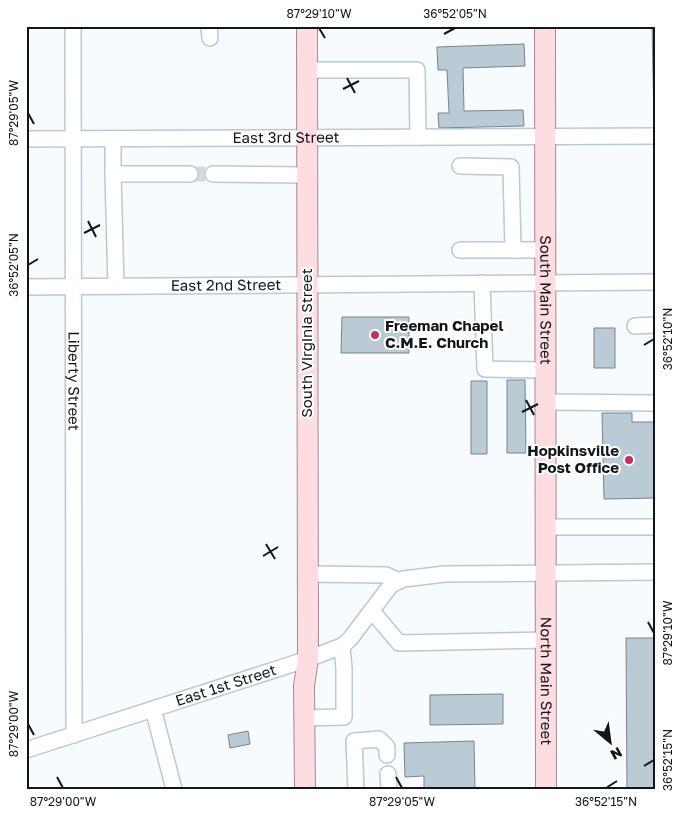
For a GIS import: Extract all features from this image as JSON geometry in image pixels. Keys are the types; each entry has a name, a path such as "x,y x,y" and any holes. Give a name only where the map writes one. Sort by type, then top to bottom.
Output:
{"main road":[{"name":"South Virginia Street","path":"305,789 304,686 308,659 307,26"},
{"name":"South Main Street","path":"545,26 546,572"},
{"name":"North Main Street","path":"546,572 546,789"}],"street":[{"name":"Liberty Street","path":"73,26 74,735"},
{"path":"307,70 417,70 418,137"},
{"name":"East 3rd Street","path":"26,139 656,136"},
{"path":"113,139 116,286"},
{"path":"460,166 511,166 513,250"},
{"path":"114,174 190,174"},
{"path":"213,174 307,175"},
{"path":"460,250 545,250"},
{"name":"East 2nd Street","path":"26,287 656,282"},
{"path":"482,283 485,369 546,370"},
{"path":"635,326 656,325"},
{"path":"546,402 656,403"},
{"path":"546,528 656,527"},
{"path":"308,574 386,575 399,581 445,574 656,572"},
{"name":"East 1st Street","path":"26,750 308,659 342,646 350,639 391,585 399,581"},
{"path":"372,611 400,643 546,640"},
{"path":"304,718 344,717 342,646"},
{"path":"153,709 174,789"},
{"path":"356,789 354,742 379,739 387,747 388,755"}],"building":[{"path":"652,26 656,26 656,122 654,122"},
{"path":"524,44 525,66 463,68 464,111 523,110 524,126 439,128 438,113 449,113 447,70 438,70 437,47"},
{"name":"Freeman Chapel C.M.E. Church","path":"342,317 409,317 409,353 341,353"},
{"path":"594,328 615,328 615,368 594,368"},
{"path":"507,380 525,380 526,453 507,453"},
{"path":"471,381 487,381 487,454 471,454"},
{"name":"Hopkinsville Post Office","path":"602,413 632,413 632,422 656,422 656,498 604,499"},
{"path":"626,638 656,638 656,789 627,789"},
{"path":"503,694 503,724 430,725 430,695"},
{"path":"248,731 250,744 230,748 228,735"},
{"path":"474,741 475,789 424,789 424,776 405,777 404,743"}],"tunnel":[{"path":"190,174 213,174"}],"place":[{"name":"Freeman Chapel C.M.E. Church","path":"375,335"},
{"name":"Hopkinsville Post Office","path":"629,460"}]}
